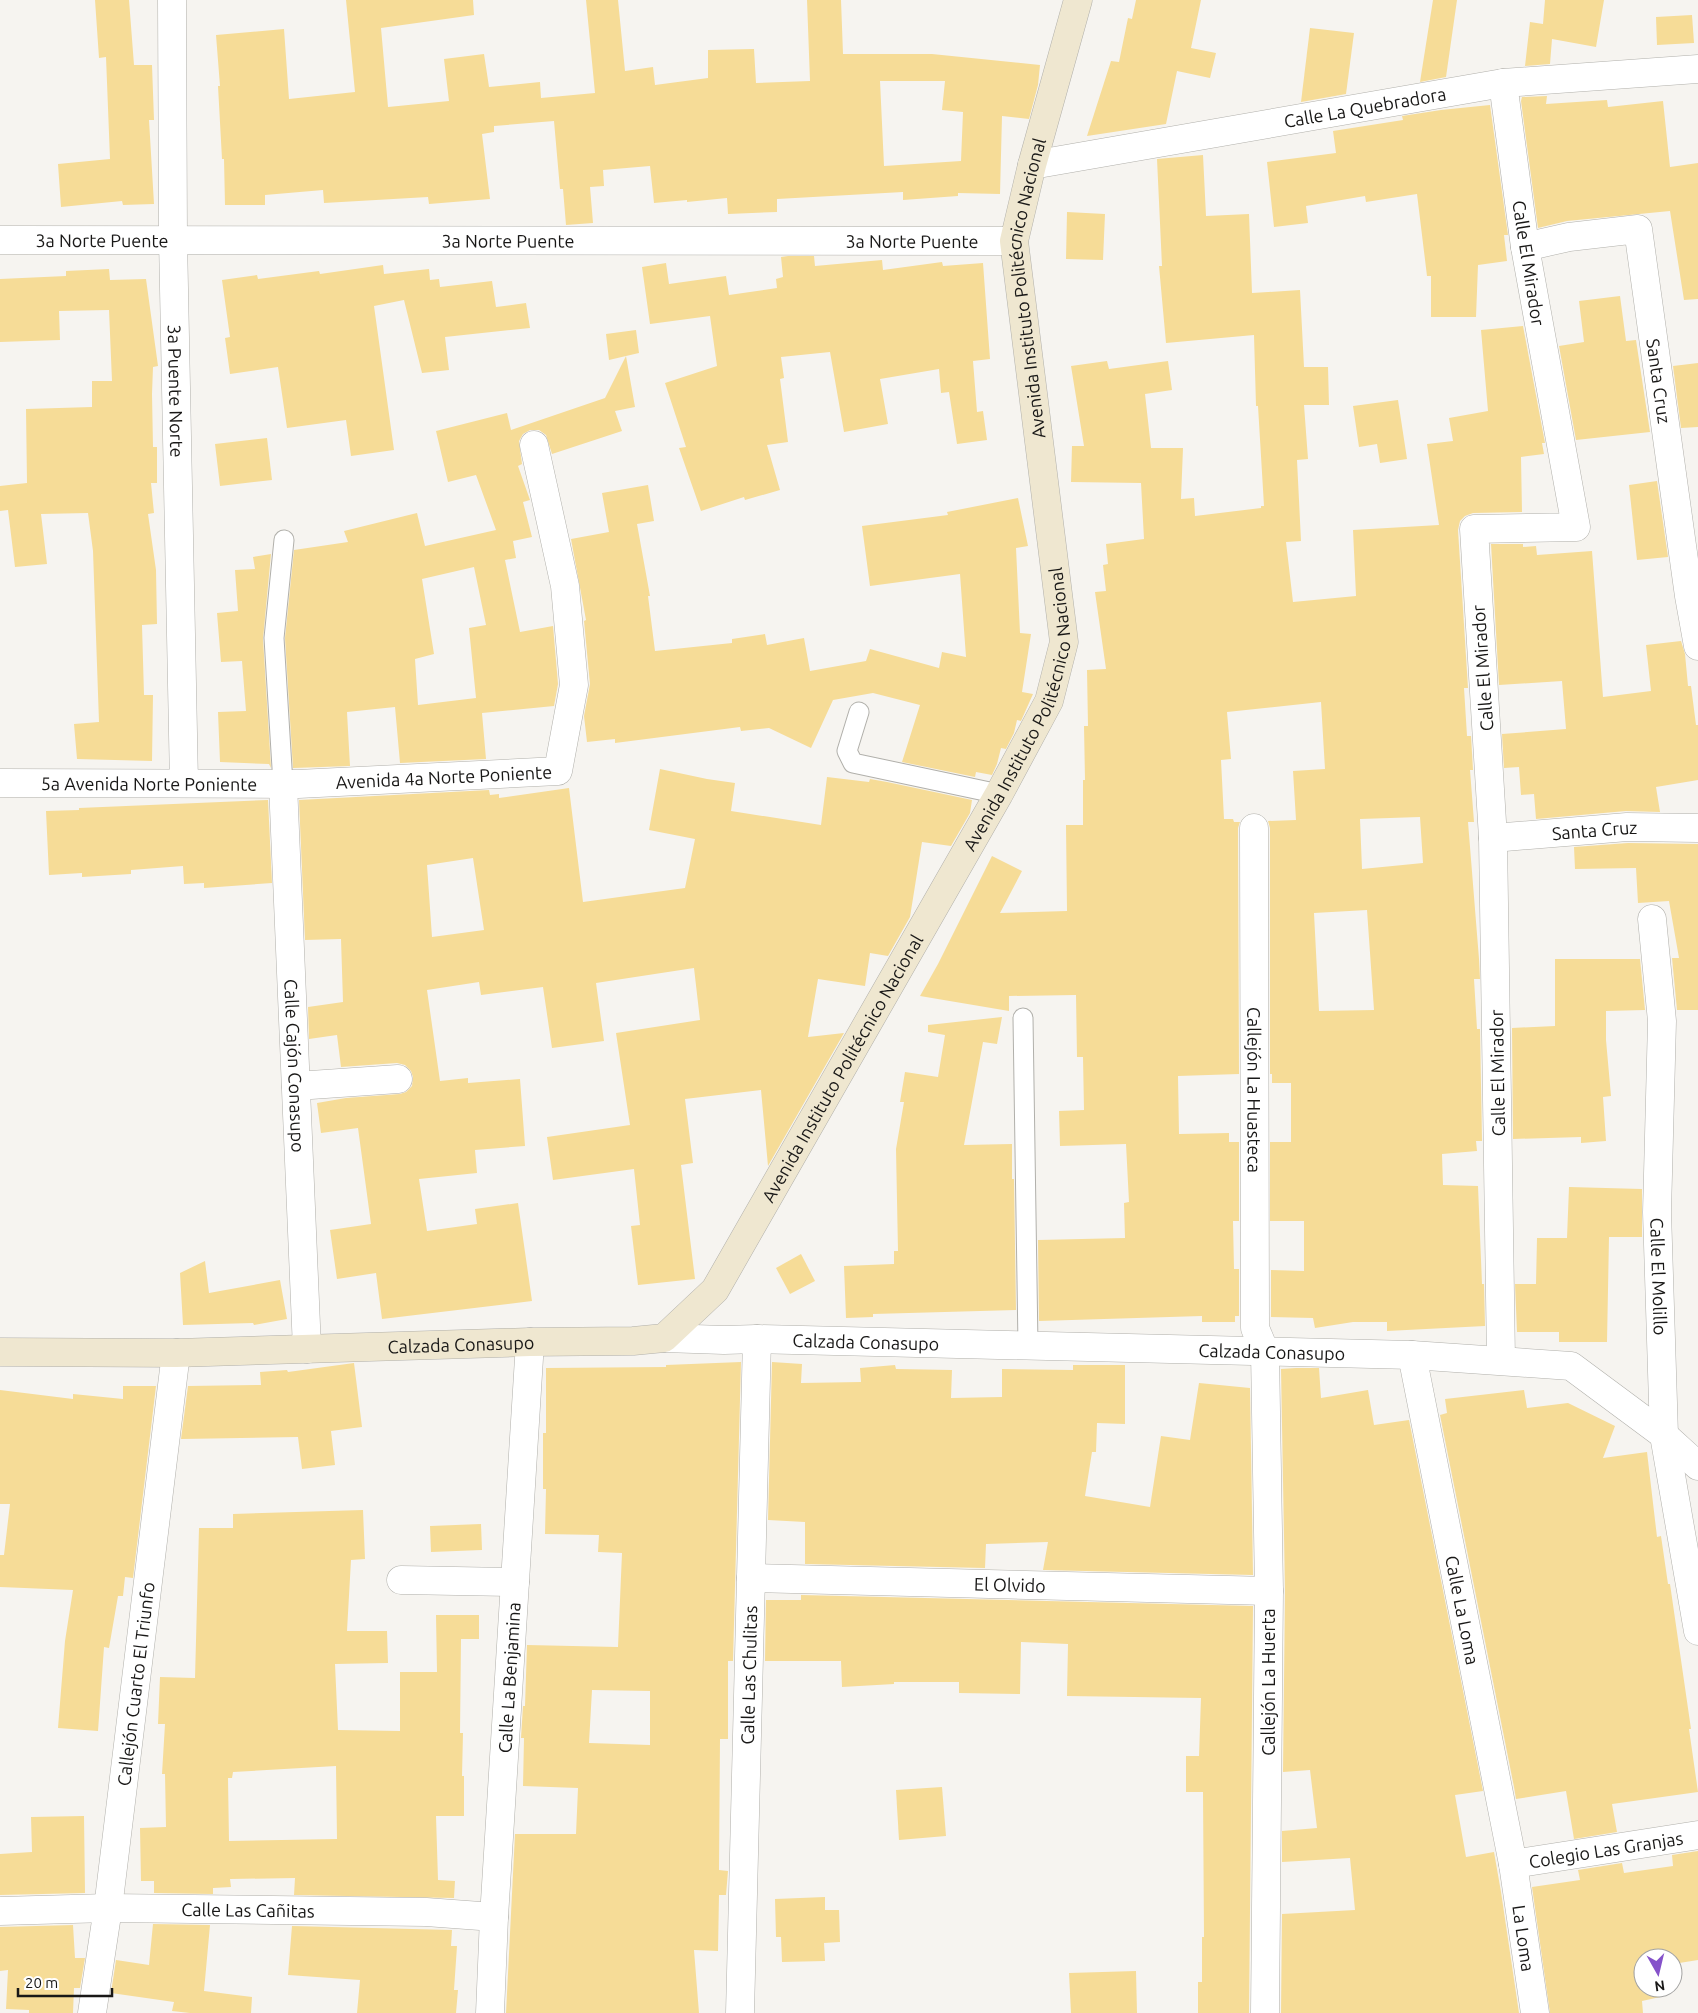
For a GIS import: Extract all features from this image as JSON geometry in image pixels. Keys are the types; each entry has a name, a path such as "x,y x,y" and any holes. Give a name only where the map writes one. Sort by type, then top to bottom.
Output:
{"street":[{"name":"3a Puente Norte","path":"172,0 174,239 184,783"},
{"name":"Avenida Instituto Politécnico Nacional","path":"664,1338 715,1290 999,794 1049,701 1064,642 1014,241 1032,165 1078,0"},
{"name":"Calle La Quebradora","path":"1032,165 1504,83 1698,69"},
{"name":"Calle El Mirador","path":"1501,1360 1493,838 1474,529 1576,527 1525,247 1504,83"},
{"name":"Santa Cruz","path":"1525,247 1569,237 1638,229 1698,646"},
{"name":"3a Norte Puente","path":"0,240 1014,241"},
{"name":"Avenida 4a Norte Poniente","path":"291,784 558,771 574,685 565,586 534,445"},
{"name":"5a Avenida Norte Poniente","path":"0,782 291,784"},
{"name":"Calle Cajón Conasupo","path":"291,784 296,1086 307,1349"},
{"name":"Santa Cruz","path":"1493,838 1627,827 1698,828"},
{"name":"Callejón La Huasteca","path":"1254,828 1255,1328 1265,1352"},
{"name":"Calle El Molillo","path":"1652,919 1662,1022 1657,1212 1664,1434 1698,1631"},
{"path":"296,1086 398,1079"},
{"name":"Calzada Conasupo","path":"0,1352 176,1353 530,1342 634,1341 664,1338 1412,1355 1501,1360 1571,1366 1664,1434 1698,1466"},
{"name":"Calle Las Chulitas","path":"740,2013 757,1339"},
{"name":"Calle La Benjamina","path":"490,2013 494,1917 530,1342"},
{"name":"Callejón La Huerta","path":"1265,1352 1269,1591 1265,2013"},
{"name":"Callejón Cuarto El Triunfo","path":"92,2013 108,1908 176,1353"},
{"name":"Calle La Loma","path":"1412,1355 1513,1864"},
{"name":"El Olvido","path":"751,1578 1269,1591"},
{"path":"401,1580 516,1582"},
{"name":"Colegio Las Granjas","path":"1513,1864 1698,1835"},
{"name":"La Loma","path":"1513,1864 1535,2013"},
{"name":"Calle Las Cañitas","path":"0,1911 108,1908 426,1912 494,1917"}],"lane":[{"path":"284,540 274,638 291,784"},
{"path":"859,712 846,751 853,763 999,794"},
{"path":"1023,1018 1028,1346"}],"building":[{"path":"95,0 129,0 134,65 152,65 154,120 149,120 154,204 123,205 122,201 61,207 58,164 110,159 106,57 99,58"},
{"path":"346,0 473,0 474,15 381,28 388,107 449,101 444,59 484,54 489,87 540,82 541,98 595,93 586,0 618,0 625,71 653,67 655,85 708,78 708,50 754,49 756,83 810,81 807,0 841,0 843,54 932,54 1040,65 1038,85 1029,119 1002,116 1000,194 958,193 958,196 903,200 903,192 777,199 777,212 728,214 727,198 654,203 650,166 603,170 604,186 590,187 593,223 566,225 563,189 560,189 554,121 494,126 494,132 482,134 490,199 429,204 428,197 324,203 323,190 265,195 265,205 225,205 216,35 284,29 289,99 355,92","holes":["880,81 945,81 942,110 963,112 961,161 884,166"]},
{"path":"1136,0 1201,0 1191,48 1216,53 1210,78 1177,71 1166,124 1087,136 1111,61 1119,62 1128,18 1132,19"},
{"path":"1433,0 1457,0 1446,77 1420,82"},
{"path":"1545,0 1604,0 1596,47 1552,39 1550,64 1525,66 1530,22 1543,24"},
{"path":"1692,15 1694,43 1657,45 1656,17"},
{"path":"1310,28 1354,33 1346,94 1301,102"},
{"path":"1547,96 1546,104 1607,100 1608,107 1663,101 1670,167 1698,163 1698,299 1684,300 1670,211 1567,221 1538,228 1521,101 1522,97"},
{"path":"1490,105 1508,235 1504,235 1507,261 1478,265 1476,317 1431,317 1431,276 1427,276 1417,194 1366,202 1365,196 1306,206 1308,223 1274,227 1267,162 1336,153 1333,131 1403,120 1402,116"},
{"path":"1203,155 1206,216 1249,214 1252,293 1300,290 1304,367 1328,367 1329,405 1304,405 1308,459 1297,460 1301,541 1286,542 1293,602 1356,596 1353,530 1439,525 1427,444 1453,441 1449,418 1488,411 1481,330 1523,326 1545,443 1542,443 1544,454 1521,457 1522,512 1473,513 1465,516 1460,521 1458,530 1468,688 1464,688 1467,736 1471,736 1473,770 1470,770 1474,822 1468,822 1480,979 1474,979 1477,1029 1480,1029 1482,1141 1476,1141 1477,1151 1442,1154 1443,1185 1478,1186 1485,1326 1387,1331 1387,1322 1353,1322 1315,1328 1313,1318 1271,1317 1271,1270 1304,1271 1304,1221 1270,1221 1270,1142 1291,1142 1291,1083 1272,1083 1272,1074 1270,1074 1270,828 1268,821 1296,820 1293,771 1325,769 1321,702 1227,712 1231,759 1221,760 1224,819 1233,819 1234,822 1240,822 1238,828 1239,1074 1178,1076 1179,1134 1229,1133 1229,1142 1239,1142 1239,1221 1233,1221 1234,1269 1239,1269 1239,1316 1235,1316 1235,1322 1202,1322 1202,1316 1039,1321 1038,1240 1125,1238 1124,1203 1129,1202 1126,1144 1060,1146 1059,1111 1084,1110 1083,1057 1077,1057 1076,995 1009,996 1009,1011 920,996 992,856 1022,871 1000,913 1067,911 1066,825 1083,825 1083,780 1085,780 1084,726 1088,726 1087,670 1106,669 1095,592 1106,591 1103,565 1108,564 1106,544 1144,539 1141,483 1071,482 1072,446 1084,446 1071,366 1107,361 1109,369 1168,361 1172,390 1145,394 1151,448 1183,448 1181,499 1194,498 1195,516 1261,508 1261,506 1264,506 1258,406 1256,406 1254,335 1166,343 1159,266 1162,266 1157,159","holes":["1420,817 1423,863 1362,869 1360,819","1367,910 1374,1010 1319,1011 1314,913"]},
{"path":"1067,212 1105,214 1103,260 1066,259"},
{"path":"814,256 815,266 882,260 883,270 942,262 943,266 983,263 990,359 973,361 977,412 983,411 987,440 957,444 949,392 941,393 939,369 880,379 888,424 844,432 830,352 781,357 784,378 780,379 788,442 767,445 780,490 745,500 744,497 701,511 679,448 686,447 665,383 717,366 710,316 650,324 642,267 666,263 669,284 726,276 729,295 777,288 776,279 783,277 781,257"},
{"path":"383,265 384,274 429,269 430,280 439,279 440,287 492,281 496,307 526,303 530,328 445,337 449,370 422,373 404,300 374,306 394,450 351,456 346,420 287,428 278,367 230,374 225,338 230,337 222,280 257,275 258,279 319,271 320,274"},
{"path":"109,269 110,280 146,279 158,366 153,367 152,394 153,447 157,447 157,483 151,483 154,513 148,514 156,570 157,624 142,625 144,695 153,695 152,761 77,759 74,724 99,722 93,551 88,513 41,514 47,564 15,567 8,510 0,511 0,486 27,483 26,409 92,407 92,381 112,381 109,310 59,311 60,340 0,342 0,279 66,276 66,271"},
{"path":"1620,296 1626,341 1636,340 1650,432 1576,440 1559,346 1584,342 1579,301"},
{"path":"636,330 639,353 609,360 606,334"},
{"path":"626,356 635,407 615,411 622,431 552,454 546,435 539,430 530,430 523,434 519,441 522,464 518,466 530,500 523,502 532,537 513,541 516,558 505,560 520,632 553,626 558,684 554,706 482,713 486,759 400,763 395,707 347,712 350,766 293,768 285,638 294,550 348,542 344,531 417,513 425,546 496,530 476,475 448,482 436,431 507,413 511,430 605,398","holes":["474,567 486,625 469,628 476,698 418,705 415,659 434,654 422,579"]},
{"path":"1698,363 1698,427 1681,428 1673,366"},
{"path":"1398,400 1407,459 1380,463 1377,444 1359,447 1353,406"},
{"path":"267,438 272,480 220,486 215,444"},
{"path":"1657,481 1668,557 1637,560 1629,485"},
{"path":"648,485 654,521 637,524 650,596 648,596 655,651 732,643 732,639 765,634 767,645 804,638 810,671 866,661 870,649 939,668 942,652 966,657 960,574 870,586 862,526 948,515 947,512 1018,498 1028,546 1016,548 1020,633 1031,634 1022,692 1033,694 1021,721 1017,720 1014,733 1006,749 1001,748 992,775 976,772 975,777 902,762 920,705 873,693 833,700 811,748 769,728 741,731 740,727 615,743 615,739 587,742 584,716 590,684 584,621 586,620 571,539 609,532 602,493"},
{"path":"1491,544 1523,544 1523,547 1536,546 1537,555 1592,551 1603,697 1651,691 1646,645 1681,641 1685,654 1688,686 1691,686 1696,725 1698,725 1698,780 1656,787 1660,812 1626,811 1536,819 1534,794 1521,795 1519,767 1504,768 1502,734 1566,729 1562,681 1499,685"},
{"path":"271,554 263,639 271,768 269,764 220,762 218,712 246,711 242,661 221,662 217,613 238,611 235,570 255,569 253,557"},
{"path":"660,769 735,783 731,811 821,825 827,777 869,782 870,779 972,800 970,813 951,846 922,842 910,917 888,956 870,953 865,986 818,979 808,1037 844,1033 768,1166 761,1090 685,1099 693,1163 681,1165 695,1279 638,1285 631,1226 640,1225 634,1169 553,1180 547,1137 630,1125 616,1033 700,1020 694,968 596,983 604,1041 552,1048 543,987 481,995 479,982 427,990 440,1081 468,1078 468,1083 520,1079 525,1146 475,1150 477,1173 419,1179 427,1231 477,1224 475,1209 518,1203 532,1301 382,1319 376,1273 337,1279 330,1230 371,1224 358,1128 321,1133 317,1103 346,1098 400,1094 406,1092 412,1086 413,1077 411,1071 405,1065 397,1063 341,1067 337,1035 309,1039 308,1007 343,1002 341,939 305,940 299,800 489,790 490,795 499,794 499,798 569,788 583,902 685,888 695,839 649,830","holes":["473,858 484,930 432,937 427,865"]},
{"path":"268,800 272,883 204,888 204,883 184,884 183,866 131,870 131,874 82,877 82,873 49,875 46,811"},
{"path":"1628,843 1698,844 1698,1010 1677,1010 1672,958 1679,958 1669,901 1638,903 1636,868 1575,869 1574,847"},
{"path":"1555,959 1640,959 1645,1010 1606,1011 1606,1040 1611,1096 1603,1097 1606,1141 1581,1143 1581,1137 1513,1139 1512,1028 1555,1026"},
{"path":"1002,1017 997,1044 983,1042 964,1145 1012,1144 1016,1310 873,1314 873,1317 846,1318 844,1266 894,1264 894,1251 898,1251 896,1149 904,1102 900,1102 905,1072 938,1077 945,1035 928,1032 928,1025"},
{"path":"1569,1187 1642,1189 1642,1237 1609,1237 1607,1342 1559,1342 1559,1332 1517,1332 1515,1284 1536,1284 1537,1238 1567,1238"},
{"path":"801,1254 815,1281 790,1294 776,1268"},
{"path":"205,1261 209,1293 280,1280 287,1319 254,1325 253,1323 183,1325 180,1273"},
{"path":"741,1362 733,1661 728,1661 728,1739 720,1739 719,1870 728,1871 726,1895 719,1895 718,1951 694,1950 699,2013 506,2013 515,1834 576,1834 578,1788 523,1786 524,1738 521,1738 523,1706 525,1706 527,1645 618,1647 622,1553 598,1552 599,1535 545,1534 546,1489 543,1489 543,1433 546,1433 546,1368 666,1367 666,1365","holes":["592,1690 650,1691 650,1745 589,1743"]},
{"path":"772,1362 802,1364 801,1383 861,1382 860,1368 895,1365 896,1369 952,1370 951,1398 1002,1397 1002,1369 1073,1370 1073,1365 1125,1365 1125,1424 1097,1423 1096,1452 1092,1452 1085,1496 1150,1507 1161,1436 1190,1440 1199,1383 1250,1388 1253,1575 1043,1570 1048,1542 986,1544 985,1568 805,1564 805,1522 768,1520"},
{"path":"354,1363 362,1427 331,1431 335,1465 302,1469 298,1437 181,1439 188,1386 261,1385 260,1372 287,1370 288,1372"},
{"path":"1319,1368 1321,1398 1368,1390 1374,1425 1409,1420 1483,1791 1455,1795 1466,1857 1494,1852 1519,2013 1281,2013 1282,1914 1355,1910 1350,1858 1282,1862 1282,1831 1317,1828 1310,1770 1283,1772 1285,1591 1281,1369"},
{"path":"123,1386 156,1386 133,1578 125,1577 123,1596 118,1596 109,1648 104,1647 98,1731 58,1728 65,1641 73,1590 0,1587 0,1555 4,1555 10,1504 0,1504 0,1390 73,1399 73,1394 123,1399"},
{"path":"1524,1390 1527,1408 1568,1403 1615,1426 1603,1458 1647,1452 1657,1537 1661,1536 1668,1584 1670,1584 1691,1729 1689,1729 1698,1792 1612,1804 1617,1832 1574,1839 1566,1791 1516,1799 1440,1415 1447,1413 1445,1399"},
{"path":"363,1510 365,1559 351,1560 347,1631 387,1631 388,1663 335,1664 338,1730 400,1731 400,1672 437,1672 436,1615 479,1615 479,1639 461,1639 460,1733 463,1733 462,1776 464,1776 464,1816 436,1816 438,1880 455,1881 454,1898 294,1895 295,1878 230,1879 231,1887 213,1888 213,1894 154,1893 154,1881 141,1881 140,1828 166,1827 165,1774 162,1774 165,1724 158,1724 160,1677 195,1678 199,1528 233,1528 233,1514","holes":["336,1766 337,1839 229,1841 228,1778 232,1778 233,1772"]},
{"path":"481,1524 482,1550 431,1552 430,1526"},
{"path":"801,1595 1253,1606 1249,2013 1198,2013 1198,1982 1202,1982 1202,1937 1204,1937 1203,1792 1186,1792 1186,1756 1199,1756 1201,1698 1067,1696 1068,1644 1021,1642 1020,1694 959,1693 959,1682 894,1682 894,1684 842,1687 841,1661 765,1661 766,1600 801,1600"},
{"path":"942,1787 946,1836 899,1840 896,1790"},
{"path":"84,1816 85,1893 0,1895 0,1854 32,1852 31,1817"},
{"path":"1698,1851 1698,1960 1683,1962 1683,1948 1633,1948 1633,1998 1656,1998 1642,2001 1643,2013 1550,2013 1532,1887 1580,1880 1578,1870 1622,1863 1624,1873 1673,1866 1672,1855"},
{"path":"825,1897 825,1910 839,1910 840,1942 824,1943 825,1961 782,1962 781,1937 776,1937 775,1899"},
{"path":"153,1924 210,1925 204,1991 252,1997 251,2013 190,2013 172,2011 174,2002 111,1993 116,1960 149,1965"},
{"path":"73,1925 75,1958 85,1958 80,1988 74,1988 73,2013 29,2013 29,2010 6,2009 8,1970 0,1971 0,1927"},
{"path":"292,1926 452,1930 451,1946 457,1946 454,1990 458,1990 456,2013 357,2013 360,1980 288,1975"},
{"path":"1136,1971 1137,2013 1071,2013 1069,1973"}]}
